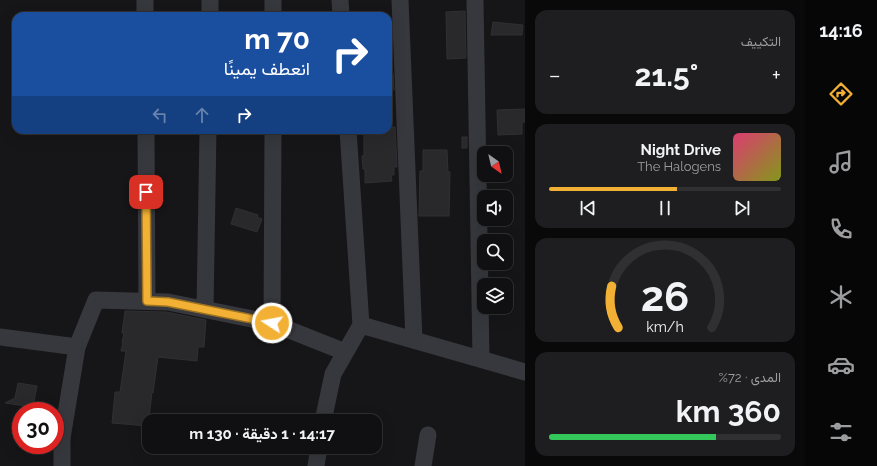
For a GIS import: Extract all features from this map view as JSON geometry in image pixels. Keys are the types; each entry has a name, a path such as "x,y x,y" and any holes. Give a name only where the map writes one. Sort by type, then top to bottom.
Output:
{"street":[{"path":"145,0 145,12"},
{"path":"210,0 210,12"},
{"path":"273,0 273,12"},
{"path":"340,0 341,12"},
{"path":"400,0 414,340"},
{"path":"475,0 481,359"},
{"path":"146,134 147,301"},
{"path":"205,310 208,134"},
{"path":"272,134 272,323"},
{"path":"324,414 333,374 361,325 348,134"},
{"path":"62,466 62,438 77,347 96,300 168,302 272,323 345,352"},
{"path":"361,325 525,372"},
{"path":"0,337 77,347"},
{"path":"423,466 428,435"},
{"path":"316,466 318,454"}],"building":[{"path":"465,11 466,58 447,59 446,12"},
{"path":"493,22 523,25 522,35 491,35"},
{"path":"392,73 393,73 394,90 392,90"},
{"path":"525,109 525,122 522,122 522,134 498,135 497,110"},
{"path":"392,127 395,127 397,167 394,167 394,175 391,175 392,181 365,183 365,169 363,169 362,156 364,156 364,134 392,134"},
{"path":"462,137 467,137 467,148 462,148"},
{"path":"423,150 447,150 448,172 450,172 449,216 419,216 420,171 423,171"},
{"path":"236,208 258,215 257,217 262,219 257,232 231,224"},
{"path":"125,311 166,312 206,320 204,347 198,347 197,361 158,357 149,414 142,414 142,426 112,423 115,392 120,392 126,351 121,351 124,333 122,333"},
{"path":"18,383 37,386 34,402 12,402 12,404 5,403 15,398"}],"route":[{"path":"146,192 147,301 168,302 272,323"}]}
